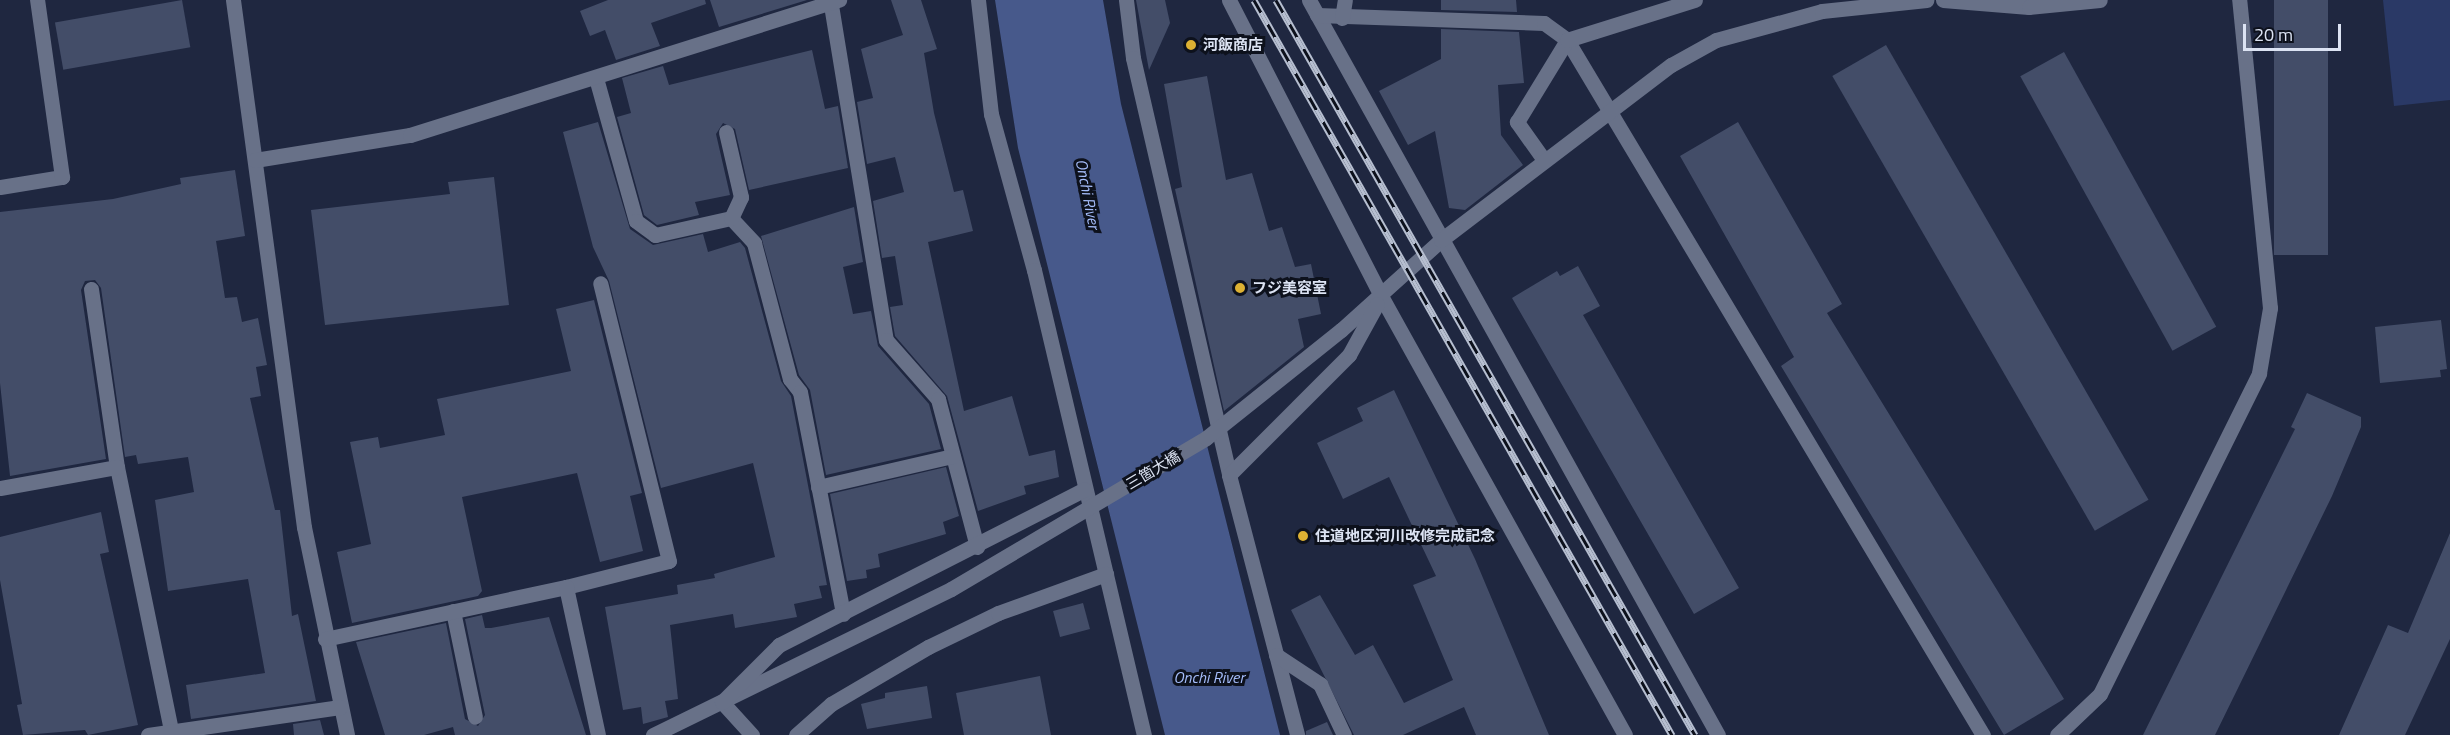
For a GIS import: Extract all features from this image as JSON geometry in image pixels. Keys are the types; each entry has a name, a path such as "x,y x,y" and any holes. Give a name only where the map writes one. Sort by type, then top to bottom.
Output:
{"street":[{"path":"0,188 62,177 37,0"},
{"path":"233,0 304,527 325,639 347,735"},
{"path":"978,0 991,114 1086,489 1144,735"},
{"path":"1126,0 1133,58 1229,475 1297,735"},
{"path":"1229,0 1381,296 1625,735"},
{"path":"1309,0 1718,735"},
{"path":"1342,18 1345,0"},
{"path":"1544,160 1517,122 1567,40 1695,0"},
{"name":"三箇大橋","path":"653,735 672,731 723,702 951,589 1206,438 1341,330 1441,240 1610,109 1671,65 1716,40 1822,11 1926,0"},
{"path":"1943,0 2029,8 2100,0"},
{"path":"2057,735 2100,694 2259,373 2270,308 2239,0"},
{"path":"255,160 410,135 835,2 886,340 938,399 977,547"},
{"path":"1317,15 1342,18 1544,23 1567,40 1983,735"},
{"path":"596,78 636,222 656,235 731,218"},
{"path":"726,132 741,197 731,218"},
{"path":"731,218 754,243 790,379 800,392 843,614"},
{"path":"325,639 566,587 669,561 600,283"},
{"path":"91,289 117,467 172,734"},
{"path":"1229,475 1349,355 1381,296"},
{"path":"818,487 952,456"},
{"path":"0,488 117,467"},
{"path":"752,735 723,702 779,645 977,547 1086,489"},
{"path":"796,735 831,704 928,647 998,613 1106,574"},
{"path":"566,587 598,735"},
{"path":"453,611 475,717"},
{"path":"1276,655 1320,684 1344,735"},
{"path":"148,735 172,734 340,707"}],"shaded area":[{"path":"2383,0 2450,0 2450,100 2394,106"}],"water":[{"name":"Onchi River","path":"995,0 1103,0 1121,104 1280,735 1165,735 1018,148"}],"building":[{"path":"182,0 190,47 63,70 55,22"},
{"path":"608,0 705,0 706,4 651,23 660,46 616,60 605,30 590,36 580,11"},
{"path":"710,0 807,0 719,27"},
{"path":"891,0 921,0 937,49 924,53 934,113 954,192 963,190 973,231 928,242 964,411 1012,396 1029,456 1055,450 1059,477 1024,486 1026,494 978,511 947,396 895,336 890,307 903,305 895,256 882,258 873,201 904,192 895,157 867,164 857,102 873,98 861,49 903,35"},
{"path":"1136,0 1165,0 1170,23 1149,70"},
{"path":"1441,0 1516,0 1517,12 1441,10"},
{"path":"2274,0 2328,0 2328,255 2274,255"},
{"path":"1441,29 1519,32 1524,83 1498,85 1501,135 1523,165 1465,210 1449,208 1435,131 1408,145 1379,91 1441,59"},
{"path":"1886,45 2148,500 2095,531 1832,76"},
{"path":"812,50 825,109 838,106 848,168 749,190 735,129 723,123 716,134 730,195 695,202 699,215 657,225 644,215 617,117 631,113 622,78 663,66 669,85"},
{"path":"2064,52 2216,327 2172,351 2020,76"},
{"path":"1207,76 1226,180 1252,173 1269,231 1282,227 1295,267 1311,264 1321,314 1298,319 1304,347 1224,411 1175,189 1182,187 1164,84"},
{"path":"598,122 630,229 653,245 703,234 708,252 740,242 745,248 781,381 791,396 827,585 819,586 822,598 794,604 797,617 735,628 733,614 670,625 678,699 665,701 668,717 643,724 641,707 623,710 605,607 678,594 677,585 715,578 714,574 775,557 753,463 661,488 609,281 593,247 563,132"},
{"path":"1738,122 1842,304 1827,313 2064,699 2004,735 1781,366 1794,357 1680,156"},
{"path":"235,170 245,236 216,241 225,298 237,297 242,322 258,318 267,365 256,367 261,396 250,398 275,510 280,510 292,616 298,614 316,701 191,719 186,685 265,673 248,579 168,591 155,500 194,492 188,457 138,464 136,455 125,457 101,288 95,280 85,281 81,290 106,459 10,476 0,383 0,212 113,199 181,184 180,178"},
{"path":"494,177 509,305 325,325 311,210 450,194 448,182"},
{"path":"854,207 863,262 843,267 853,314 871,311 878,346 929,404 941,449 826,475 810,390 799,375 761,236"},
{"path":"1578,266 1600,306 1583,315 1739,588 1694,614 1512,298 1557,271 1560,276"},
{"path":"594,300 642,493 630,496 643,551 600,562 577,473 462,497 482,591 478,596 352,623 337,552 371,544 350,442 378,437 380,448 445,435 437,399 571,371 556,309"},
{"path":"2441,320 2447,369 2440,370 2441,377 2380,383 2375,327"},
{"path":"1394,390 1475,559 1549,735 1476,735 1464,707 1403,735 1354,735 1291,610 1320,595 1355,655 1373,645 1404,703 1453,680 1413,585 1436,576 1389,477 1343,499 1317,443 1363,421 1357,408"},
{"path":"2307,393 2361,417 2361,427 2332,496 2215,735 2143,735 2295,429 2291,427"},
{"path":"946,467 959,516 943,522 946,534 878,554 880,567 866,570 867,578 847,581 830,494"},
{"path":"101,512 109,552 100,554 138,725 88,735 85,730 23,735 17,705 22,704 0,580 0,537"},
{"path":"2450,533 2450,639 2405,735 2339,735 2388,625 2408,633"},
{"path":"1083,603 1090,629 1060,637 1053,611"},
{"path":"482,615 485,628 549,617 586,735 455,735 453,727 424,735 385,735 356,642 446,623 465,719 478,726 485,715 465,619"},
{"path":"1040,676 1051,735 964,735 956,693"},
{"path":"927,686 932,718 867,729 861,704 885,698 885,693"},
{"path":"320,720 324,735 294,735 293,724"},
{"path":"1327,722 1333,735 1306,735 1306,731"}],"railway":[{"path":"1254,0 1672,735"},
{"path":"1276,0 1695,735"}],"place":[{"name":"河飯商店","path":"1191,45"},
{"name":"フジ美容室","path":"1240,288"},
{"name":"住道地区河川改修完成記念","path":"1303,536"}]}
